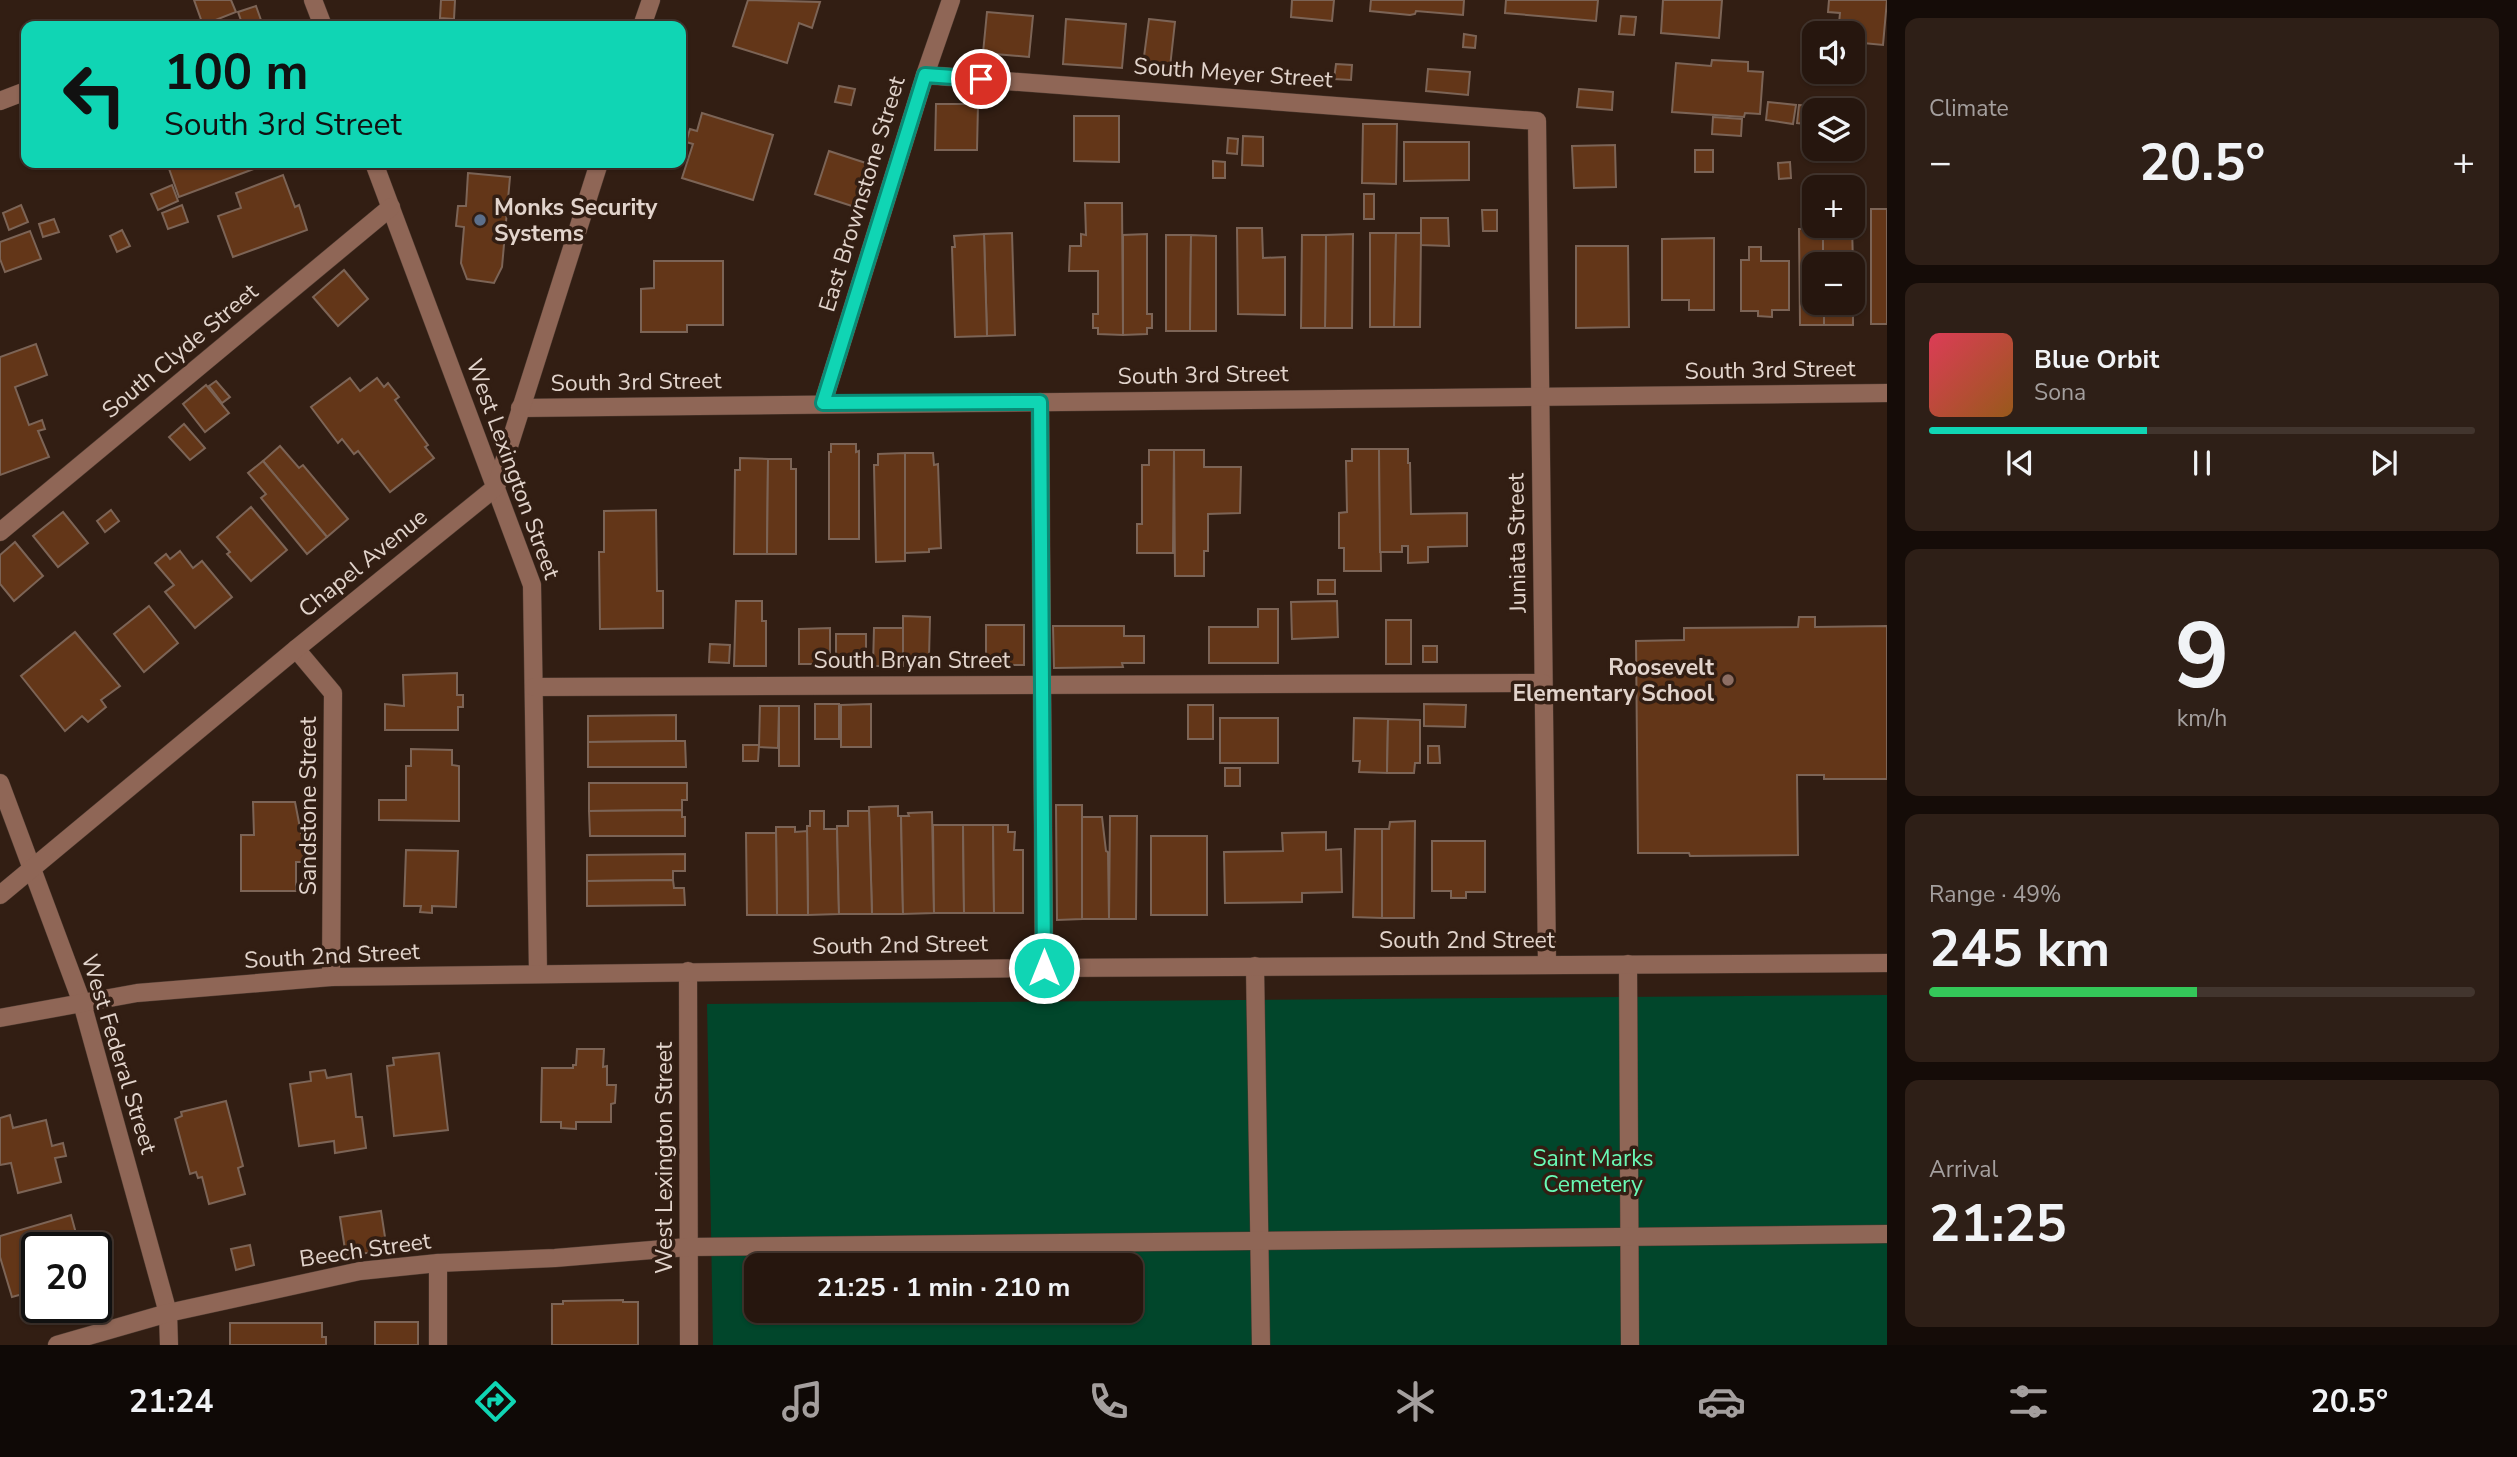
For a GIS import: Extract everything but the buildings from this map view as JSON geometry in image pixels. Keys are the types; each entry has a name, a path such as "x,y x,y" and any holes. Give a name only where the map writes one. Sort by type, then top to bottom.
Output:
{"street":[{"path":"313,0 321,21"},
{"path":"644,21 651,0"},
{"name":"East Brownstone Street","path":"823,403 951,0"},
{"name":"South Meyer Street","path":"925,75 1537,121"},
{"path":"0,101 21,93"},
{"name":"Juniata Street","path":"1537,121 1547,964"},
{"name":"West Lexington Street","path":"376,168 532,585 538,973"},
{"path":"496,487 597,168"},
{"name":"South Clyde Street","path":"0,532 391,207"},
{"name":"South 3rd Street","path":"520,408 1887,393"},
{"path":"1040,402 1044,968"},
{"name":"Chapel Avenue","path":"0,895 496,487"},
{"name":"Sandstone Street","path":"296,649 333,693 331,977"},
{"name":"South Bryan Street","path":"534,687 1544,683"},
{"name":"West Federal Street","path":"0,783 82,1003 168,1313 169,1345"},
{"name":"South 2nd Street","path":"0,1018 137,993 331,977 688,971 1887,963"},
{"path":"1628,964 1630,1345"},
{"path":"1255,966 1261,1345"},
{"name":"West Lexington Street","path":"688,971 689,1345"},
{"name":"Beech Street","path":"57,1345 168,1313 360,1271 438,1263 555,1258 688,1247 1887,1234"},
{"path":"438,1263 438,1345"}],"green space":[{"name":"Saint Marks Cemetery","path":"1887,995 1887,1345 713,1345 707,1004"}],"place":[{"name":"Monks Security Systems","path":"480,220"},
{"name":"Roosevelt Elementary School","path":"1728,680"}],"route":[{"path":"981,79 925,75 823,403 1040,402 1044,968"}]}
